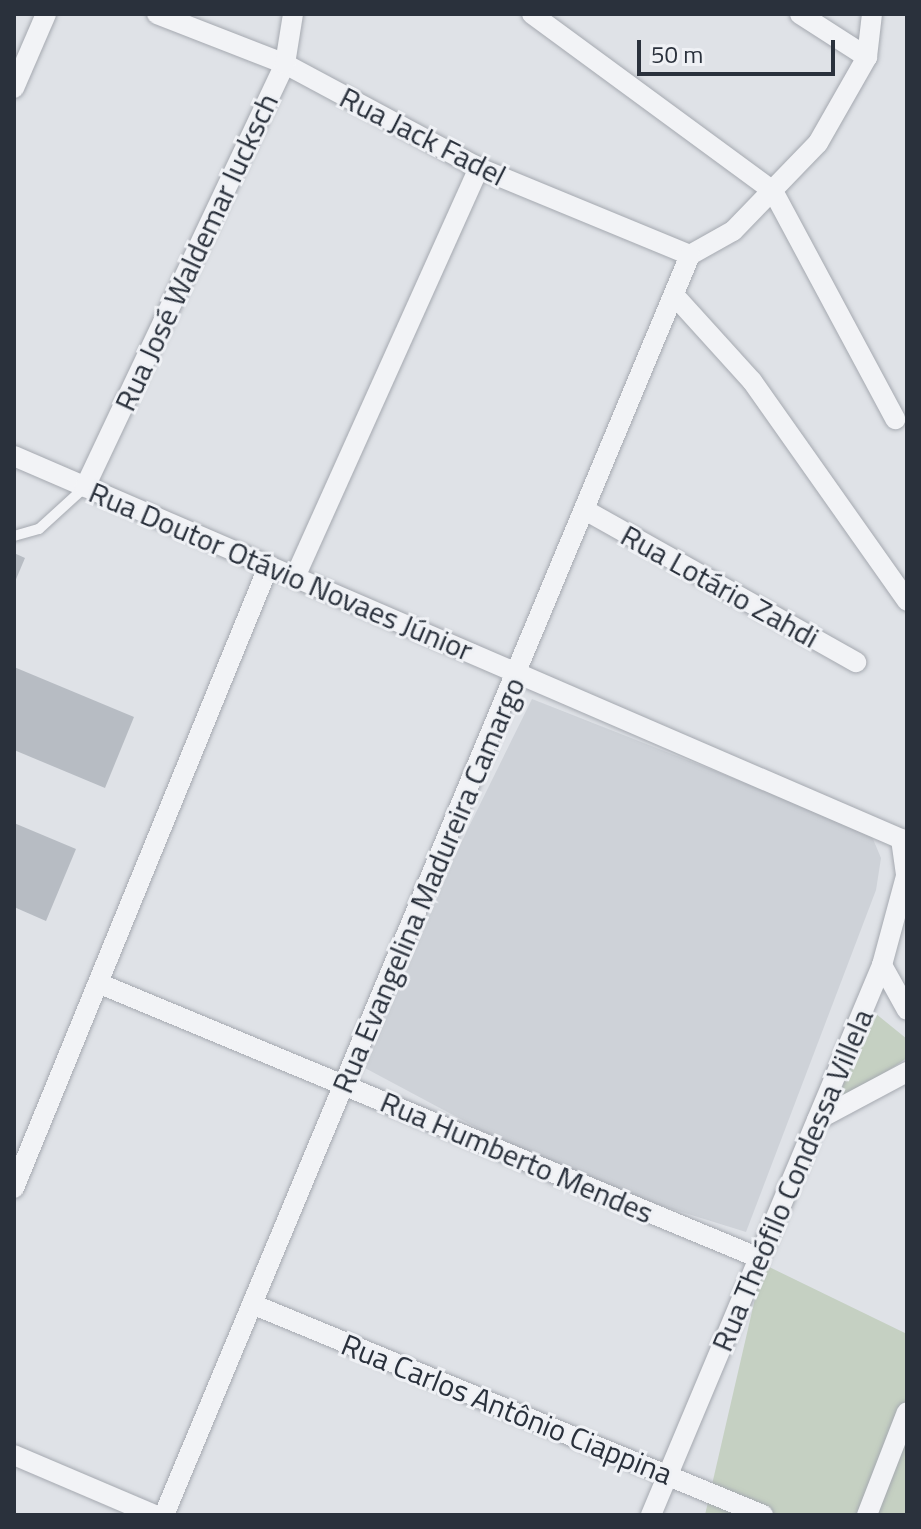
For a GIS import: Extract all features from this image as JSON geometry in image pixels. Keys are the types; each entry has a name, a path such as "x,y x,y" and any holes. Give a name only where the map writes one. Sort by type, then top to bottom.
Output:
{"street":[{"path":"14,88 46,14"},
{"name":"Rua Jack Fadel","path":"157,14 285,64 479,168 690,255"},
{"name":"Rua José Waldemar Iucksch","path":"85,487 285,64 293,14"},
{"path":"532,14 773,191 895,419"},
{"path":"800,14 867,57"},
{"path":"690,255 733,231 818,143 867,57 872,14"},
{"path":"295,577 479,168"},
{"name":"Rua Evangelina Madureira Camargo","path":"164,1515 690,255"},
{"path":"674,295 752,381 907,601"},
{"name":"Rua Doutor Otávio Novaes Júnior","path":"14,456 901,839"},
{"name":"Rua Lotário Zahdi","path":"585,510 856,662"},
{"path":"14,1188 18,1164 98,983 269,565"},
{"name":"Rua Theófilo Condessa Villela","path":"651,1515 882,965 906,876 901,839"},
{"path":"882,965 907,1010"},
{"name":"Rua Humberto Mendes","path":"98,983 759,1258"},
{"path":"817,1120 907,1072"},
{"name":"Rua Carlos Antônio Ciappina","path":"252,1304 763,1515"},
{"path":"867,1515 907,1412"},
{"path":"14,1455 155,1515"}],"lane":[{"path":"14,536 39,529 85,487"}],"shaded area":[{"path":"532,699 870,832 881,858 876,890 746,1232 569,1177 365,1068 454,857"}],"green space":[{"path":"870,1009 907,1039 907,1058 836,1105"},
{"path":"763,1264 907,1334 907,1515 705,1515"}],"building":[{"path":"14,553 25,558 14,584"},
{"path":"14,667 134,717 105,788 14,750"},
{"path":"14,823 76,849 46,921 14,907"}]}
